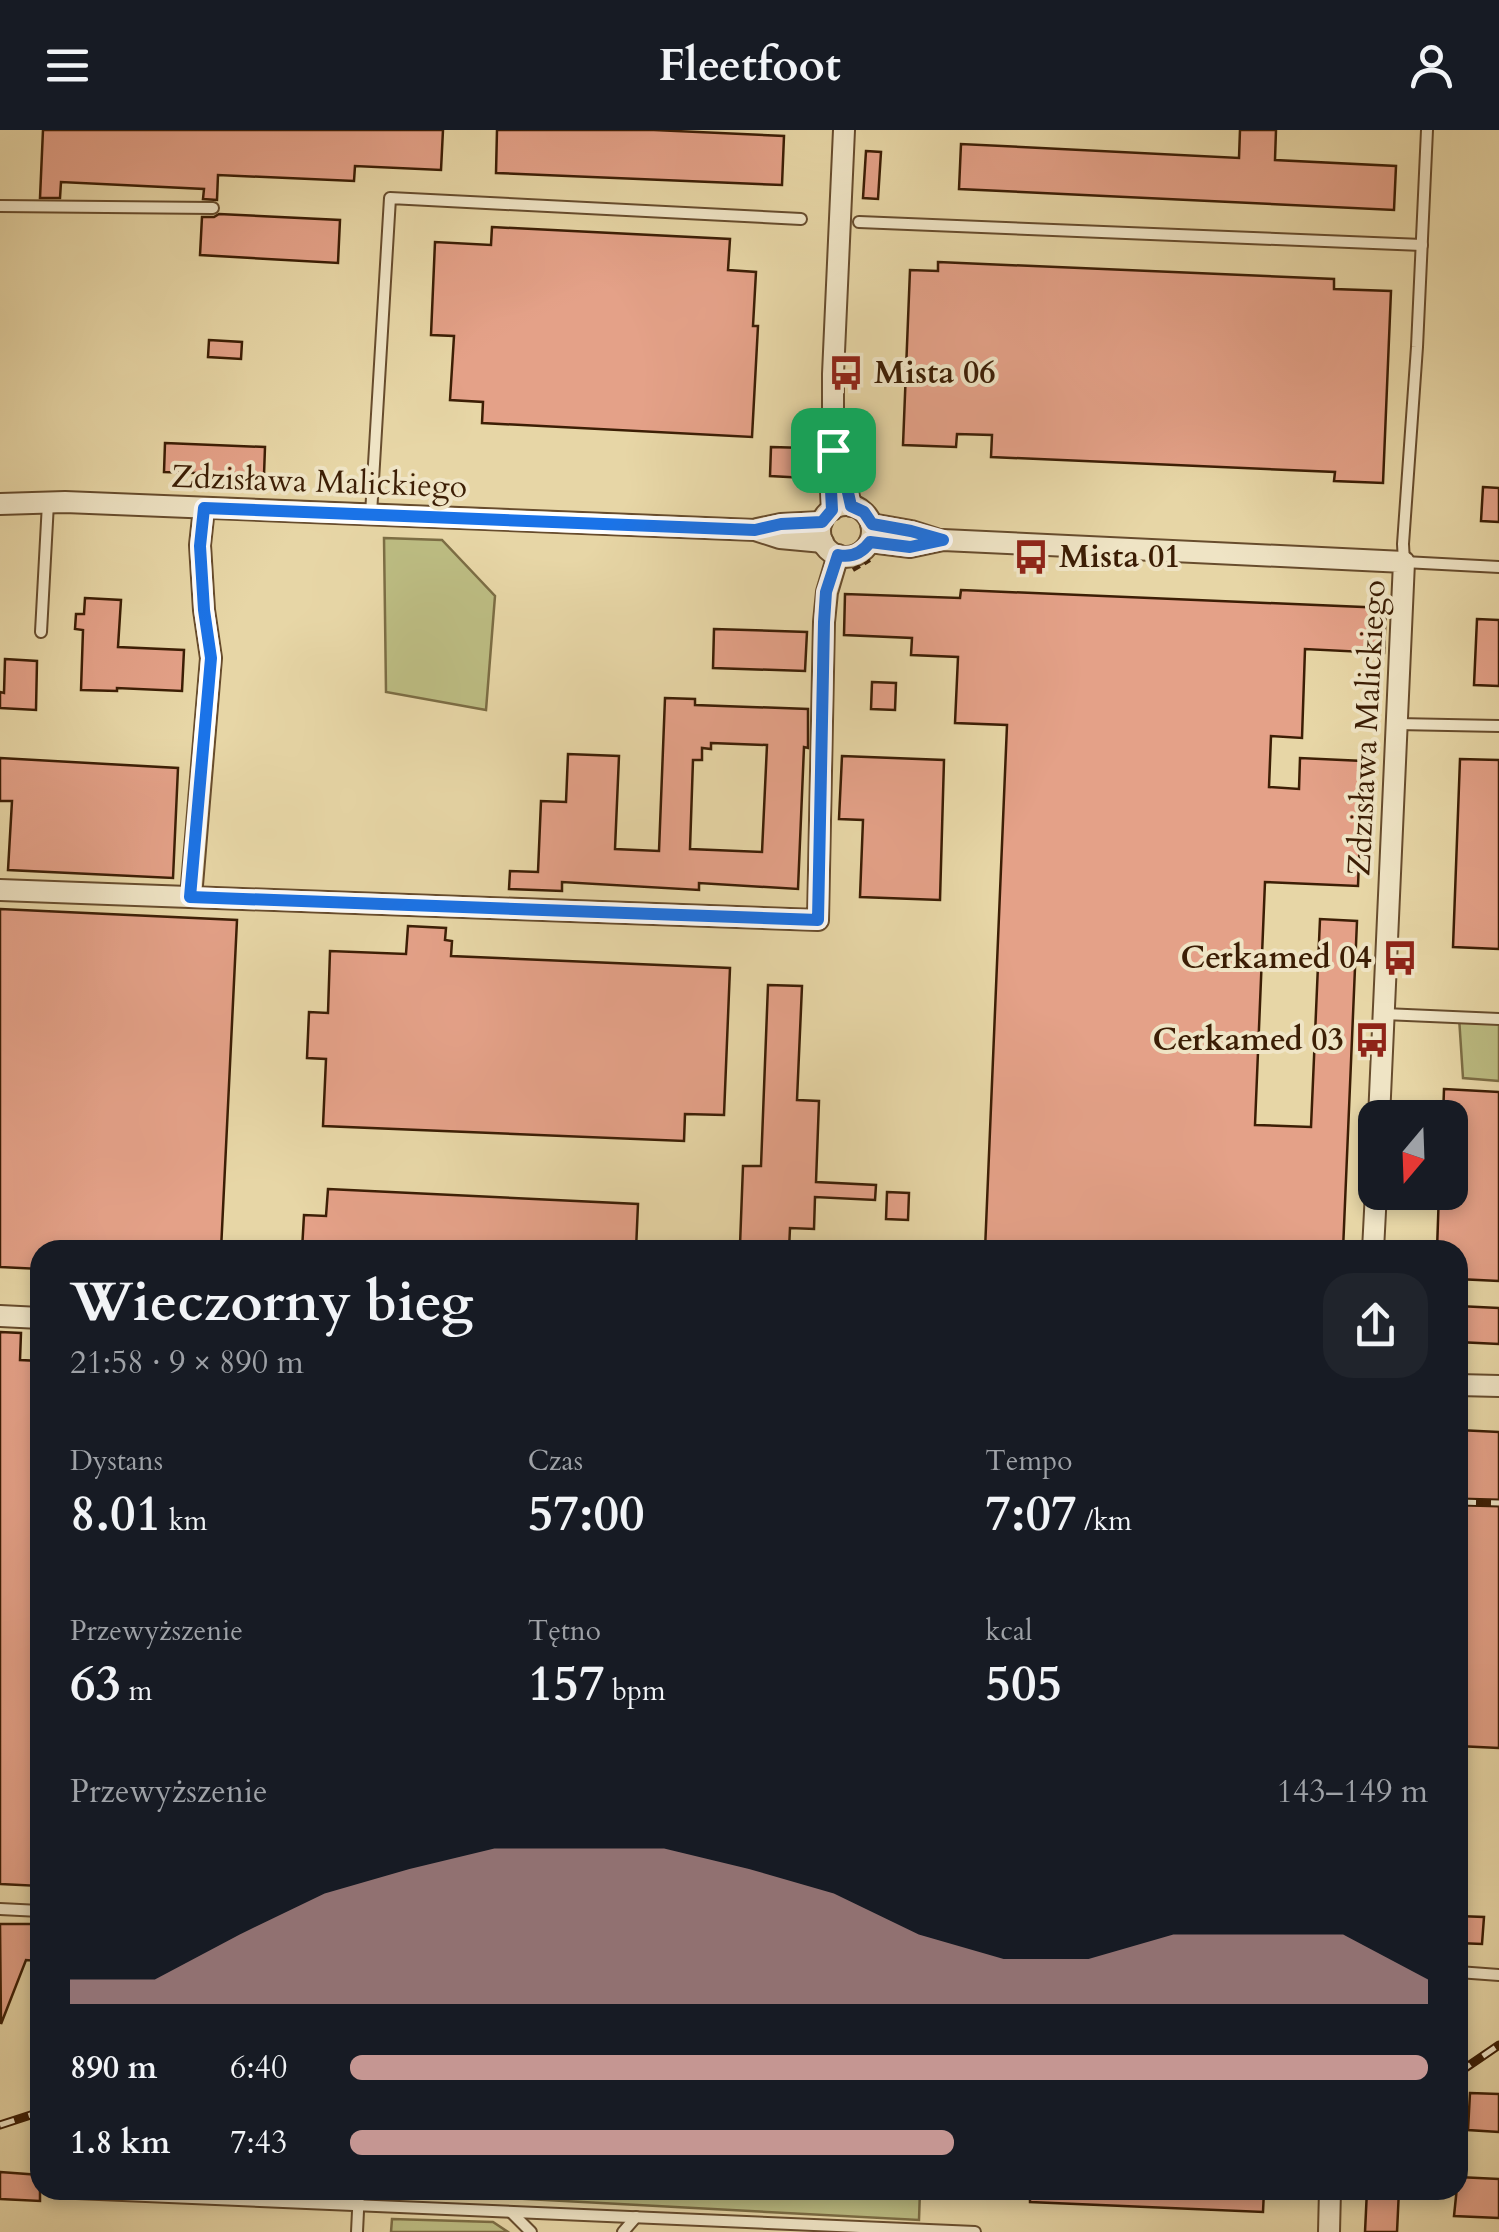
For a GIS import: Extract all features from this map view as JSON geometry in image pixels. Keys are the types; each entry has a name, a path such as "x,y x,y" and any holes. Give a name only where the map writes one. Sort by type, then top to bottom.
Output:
{"street":[{"path":"0,890 818,920 824,622 833,527 833,374 850,222 844,130"},
{"name":"Zdzisława Malickiego","path":"0,504 48,502 755,530 780,538 833,527"},
{"path":"190,897 211,658 200,546 204,508"},
{"path":"864,512 871,533 860,553 846,557 833,527 864,512"},
{"name":"Zdzisława Malickiego","path":"871,533 911,531 943,540 1404,562 1380,1100"},
{"path":"1374,1240 1375,1210"},
{"path":"0,1316 30,1318"},
{"path":"1468,1384 1499,1386"},
{"path":"1328,2232 1330,2200"}],"lane":[{"path":"1427,130 1404,562 1499,567"},
{"path":"371,515 390,198 801,219"},
{"path":"0,206 213,208"},
{"path":"850,222 1422,245"},
{"path":"40,632 48,502"},
{"path":"1397,724 1499,726"},
{"path":"1384,1014 1499,1019"},
{"path":"0,1909 30,1910"},
{"path":"1468,1973 1499,1975"},
{"path":"230,2200 975,2232"},
{"path":"358,2232 359,2200"},
{"path":"511,2212 530,2232"},
{"path":"623,2232 636,2217"}],"green space":[{"path":"384,538 442,540 495,596 486,710 386,692"},
{"path":"1459,1017 1499,1022 1499,1081 1463,1078"},
{"path":"544,2200 920,2200 919,2220"},
{"path":"392,2219 493,2222 508,2232 391,2232"}],"building":[{"path":"43,130 443,130 441,170 355,166 354,181 218,175 217,200 203,199 204,189 61,182 60,198 40,198"},
{"path":"497,130 654,130 784,136 782,185 496,173"},
{"path":"1240,130 1276,130 1275,160 1396,166 1394,210 959,189 961,144 1239,158"},
{"path":"866,151 881,152 878,199 863,198"},
{"path":"219,214 340,220 338,263 200,255 202,217"},
{"path":"492,227 730,239 728,270 756,272 753,326 758,326 752,437 482,423 483,402 450,400 454,336 431,335 435,242 491,245"},
{"path":"938,262 1334,279 1334,289 1391,291 1383,483 1334,481 1335,472 991,457 992,435 957,434 956,447 903,445 910,270 938,271"},
{"path":"209,340 242,342 241,359 208,357"},
{"path":"165,443 265,447 264,475 164,472"},
{"path":"771,447 807,448 806,478 770,476"},
{"path":"1483,487 1499,488 1499,522 1481,521"},
{"path":"961,590 1386,608 1384,653 1305,649 1302,738 1271,736 1269,787 1299,789 1300,758 1363,761 1358,886 1265,882 1255,1125 1311,1127 1320,919 1357,921 1343,1240 985,1240 1007,725 955,723 958,657 911,655 912,638 844,635 845,594 960,598"},
{"path":"85,598 121,600 118,647 184,650 182,691 81,690 83,630 75,629 76,614 84,614"},
{"path":"1477,619 1499,620 1499,686 1474,685"},
{"path":"714,629 807,632 805,671 713,668"},
{"path":"5,659 37,661 36,710 0,708"},
{"path":"872,682 896,683 895,710 871,709"},
{"path":"665,698 695,699 695,705 808,709 798,889 699,883 699,890 562,882 562,891 509,889 510,871 538,872 541,801 566,802 568,754 619,756 615,849 659,851","holes":["711,743 767,745 762,852 690,849 693,760 702,760 702,748 711,749"]},
{"path":"842,756 944,760 940,900 860,897 863,820 839,819"},
{"path":"0,758 178,768 173,878 8,870 12,801 0,801"},
{"path":"1460,759 1499,760 1499,949 1453,947"},
{"path":"0,909 237,920 221,1240 30,1240 30,1268 0,1267"},
{"path":"408,926 446,928 445,940 452,941 451,956 730,968 724,1115 685,1114 684,1141 323,1126 326,1059 307,1058 309,1012 328,1013 330,951 406,954"},
{"path":"768,985 802,986 797,1100 819,1101 816,1182 876,1185 875,1200 815,1197 814,1229 790,1228 789,1240 740,1240 743,1166 761,1166"},
{"path":"1444,1089 1499,1092 1499,1281 1468,1279 1468,1240 1437,1240 1438,1210 1468,1210 1468,1100 1444,1100"},
{"path":"328,1189 638,1204 636,1240 303,1240 304,1215 326,1216"},
{"path":"887,1192 909,1193 908,1220 886,1219"},
{"path":"1468,1306 1499,1308 1499,1344 1468,1342"},
{"path":"0,1332 21,1333 20,1360 30,1360 30,1886 0,1884"},
{"path":"1468,1430 1499,1432 1499,1748 1468,1746"},
{"path":"1468,1916 1484,1917 1482,1944 1468,1943"},
{"path":"0,1924 30,1924 30,1960 26,1960 1,2024"},
{"path":"1470,2093 1499,2094 1499,2132 1468,2130"},
{"path":"0,2172 30,2174 30,2200 40,2201 0,2199"},
{"path":"1468,2177 1499,2179 1499,2218 1454,2216 1456,2200 1468,2200"},
{"path":"1030,2200 1264,2200 1263,2212"},
{"path":"1367,2200 1399,2200 1397,2232 1365,2232"}],"railway":[{"path":"1468,1502 1499,1503"},
{"path":"1468,2066 1499,2045"},
{"path":"0,2125 30,2115"}],"place":[{"name":"Mista 06","path":"846,373"},
{"name":"Mista 01","path":"1031,557"},
{"name":"Cerkamed 04","path":"1400,958"},
{"name":"Cerkamed 03","path":"1372,1040"}],"route":[{"path":"833,450 843,470 851,506 864,512 872,524 943,540 910,547 870,542 853,556 838,555 826,592 824,622 818,920 190,897 211,658 200,546 204,508 755,530 822,522 832,510 833,450"}]}
